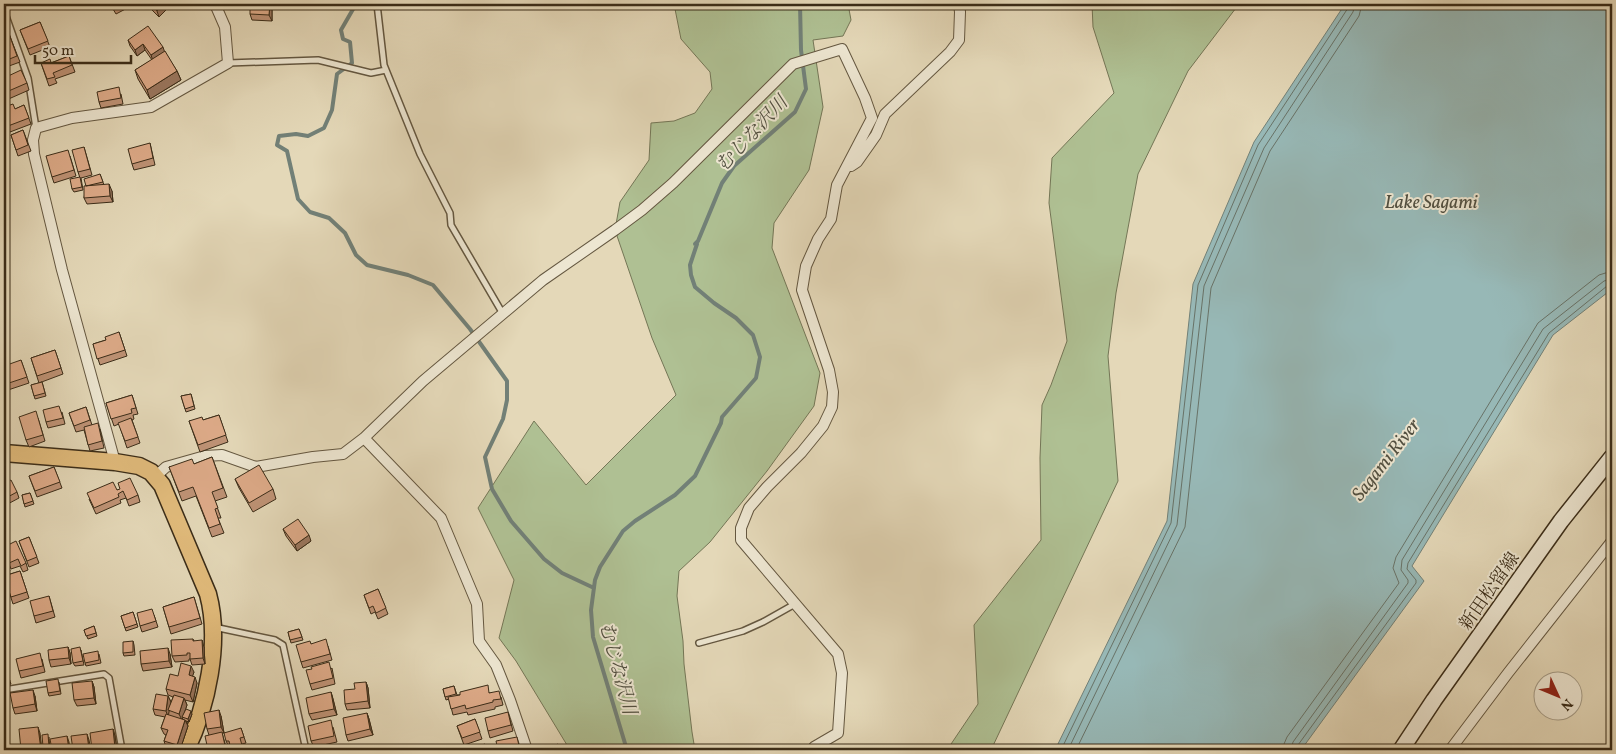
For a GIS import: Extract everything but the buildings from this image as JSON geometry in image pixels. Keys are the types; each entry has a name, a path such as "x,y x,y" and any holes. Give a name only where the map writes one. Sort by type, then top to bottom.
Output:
{"main road":[{"path":"4,453 115,462 139,466 156,476 162,485 208,594 214,627 207,685 200,713 186,750"},
{"name":"新田松留線","path":"1401,750 1434,700 1561,521 1612,457"}],"street":[{"path":"115,462 62,270 36,164 33,140 36,128 72,118 151,107 228,63 225,27 215,4"},
{"path":"846,170 857,162 876,135 885,114 950,52 959,40 959,4"},
{"path":"156,476 166,467 205,456 222,455 256,467 343,454 364,438 423,381 542,280 615,230 673,184 793,64 842,49 865,98 872,118 837,185 831,219 818,239 806,266 802,290 829,370 833,392 832,408 824,426 801,454 767,487 750,508 741,528 741,540 838,654 842,673 838,733 812,750"},
{"path":"364,438 440,518 477,604 479,641 496,665 527,750"},
{"path":"1453,749 1612,541"}],"lane":[{"path":"377,4 384,65 420,154 450,213 451,225 503,314"},
{"path":"5,14 28,78 36,128"},
{"path":"228,63 318,60 371,73 386,70"},
{"path":"699,643 763,622 795,603"},
{"path":"214,627 275,640 284,645 306,750"},
{"path":"4,690 104,674 109,678 122,750"}],"green space":[{"path":"674,4 848,4 851,20 843,36 813,40 823,107 809,170 774,223 772,248 820,373 814,406 767,471 710,542 679,571 677,596 695,750 570,750 516,661 499,638 514,580 478,508 534,421 586,485 676,395 652,338 615,230 620,202 649,160 651,123 674,121 695,113 712,89 710,72 681,39"},
{"path":"1092,4 1239,4 1188,71 1138,174 1116,293 1108,356 1118,481 991,750 947,750 978,704 974,625 1041,540 1040,458 1042,405 1067,341 1049,203 1052,158 1114,93 1093,27"}],"water":[{"name":"Lake Sagami","path":"1345,4 1612,4 1612,289 1553,335 1412,566 1424,581 1301,750 1055,750 1167,521 1193,284 1254,142"}],"waterway":[{"path":"356,4 341,30 343,39 350,42 352,63 337,74 332,110 324,128 308,136 296,134 279,136 277,145 287,151 298,199 310,212 329,218 345,233 356,255 367,265 408,275 433,285 470,329 507,381 507,400 503,419 485,457 492,489 511,521 544,559 562,573 594,588"},
{"name":"むじな沢川","path":"627,750 593,637 591,610 595,580 600,567 623,531 675,495 695,476 721,423 722,417 756,378 760,357 753,335 736,318 695,287 690,265 697,244 695,244 698,241 722,183 734,166 795,112 806,89 801,50 800,4"}],"water label":[{"name":"Sagami River","path":"1385,459"}]}
